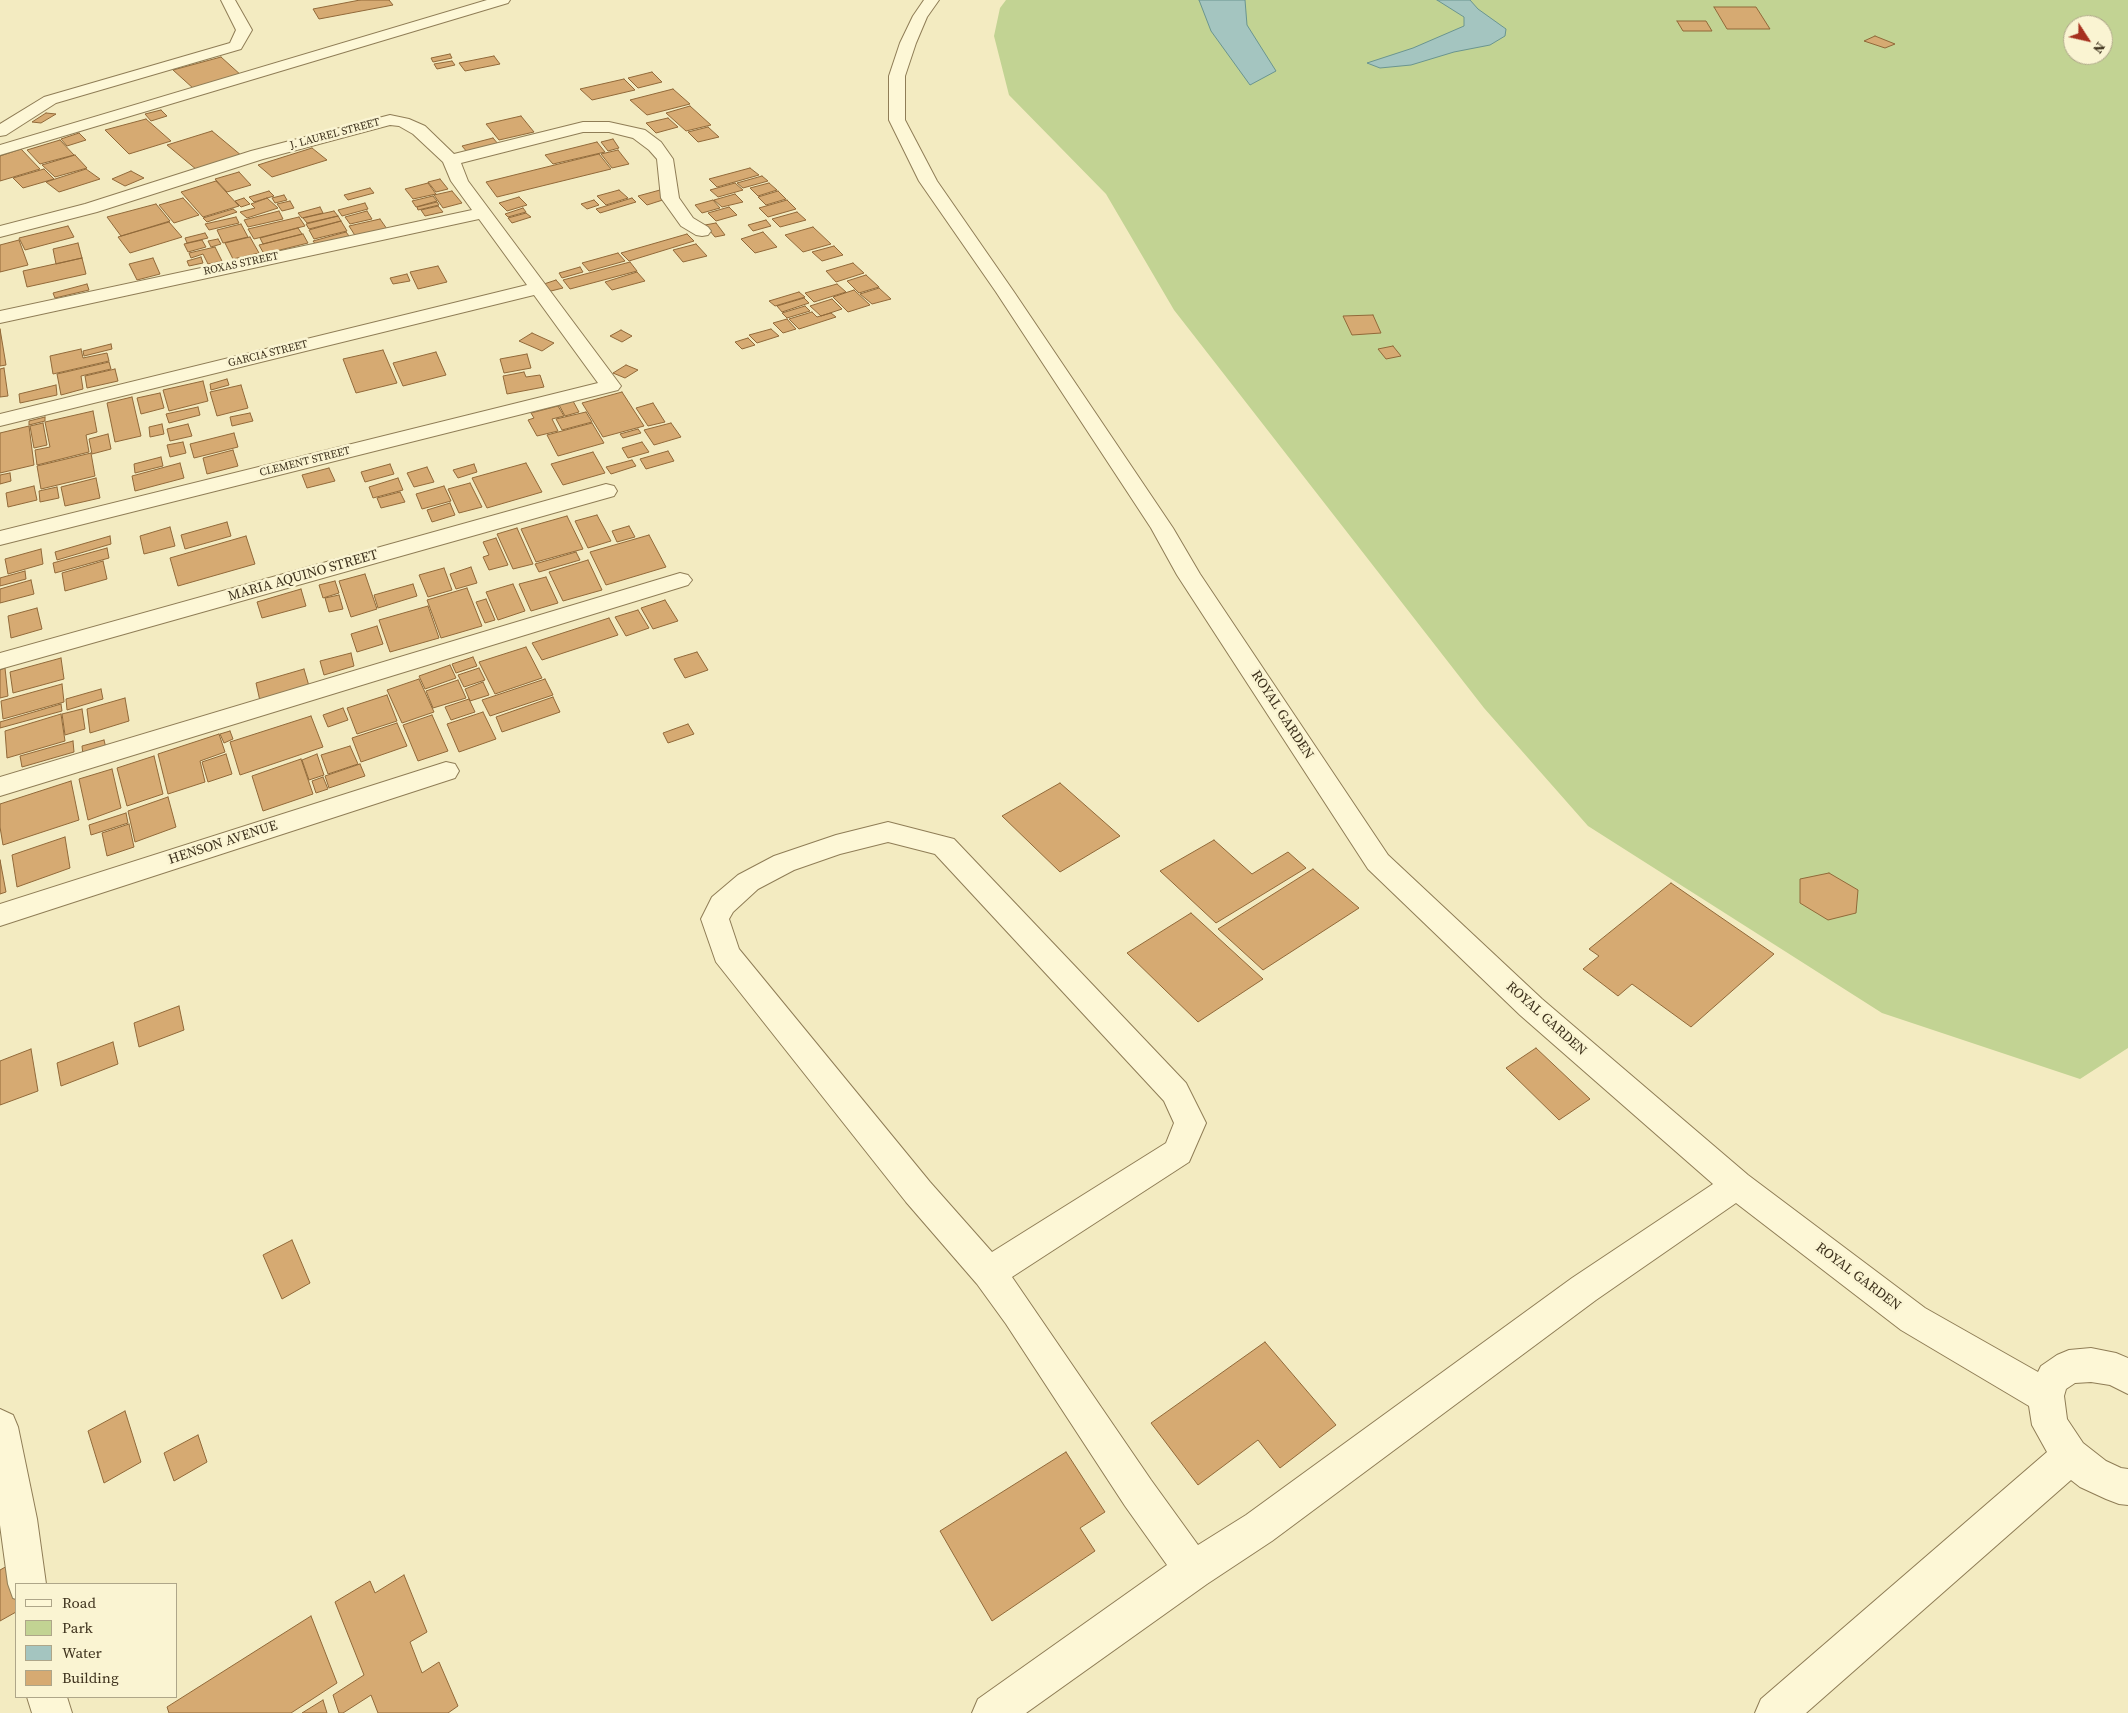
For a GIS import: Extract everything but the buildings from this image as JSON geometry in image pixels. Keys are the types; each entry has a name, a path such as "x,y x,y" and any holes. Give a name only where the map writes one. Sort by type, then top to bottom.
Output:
{"street":[{"path":"0,150 503,0"},
{"name":"ROYAL GARDEN","path":"932,0 917,23 897,76 897,120 928,181 1005,292 1162,528 1189,575 1378,862 1531,1007 1737,1185 1913,1319 2046,1396"},
{"path":"0,116 29,98 236,46 244,30 232,6 217,16"},
{"path":"0,131 50,100 207,46 224,39 221,32"},
{"name":"J. LAUREL STREET","path":"0,232 91,208 257,155 381,121 403,122 415,128 451,160 460,181 611,386"},
{"path":"451,160 583,127 609,127 640,134 655,146 665,159 670,198 687,222 702,231"},
{"name":"ROXAS STREET","path":"0,317 483,213"},
{"name":"GARCIA STREET","path":"0,420 537,288"},
{"name":"CLEMENT STREET","path":"0,538 611,386"},
{"name":"MARIA AQUINO STREET","path":"0,661 606,491"},
{"path":"0,787 680,580"},
{"name":"HENSON AVENUE","path":"0,915 446,771"},
{"path":"989,1273 1178,1152 1190,1123 1175,1092 944,846 888,832 836,845 784,863 748,882 722,905 716,919 726,954 918,1192 989,1273 1018,1313 1138,1493 1193,1570"},
{"path":"992,1713 1193,1570 1259,1528 1584,1289 1737,1185"},
{"path":"2128,1377 2116,1370 2091,1365 2069,1367 2053,1378 2046,1396 2050,1425 2070,1456 2093,1474 2119,1486 2128,1486"},
{"path":"0,1427 18,1519 28,1583"},
{"path":"1774,1713 2070,1456"},
{"path":"46,1698 52,1713"}],"green space":[{"path":"1006,0 2128,0 2128,1048 2080,1079 1882,1013 1588,826 1484,708 1174,310 1106,194 1009,95 994,36 1000,8"}],"water":[{"path":"1199,0 1245,0 1247,25 1276,71 1250,85 1211,31"},
{"path":"1437,0 1470,0 1478,9 1506,29 1505,36 1490,45 1454,52 1411,65 1380,68 1367,63 1413,48 1464,26 1464,17"}]}
